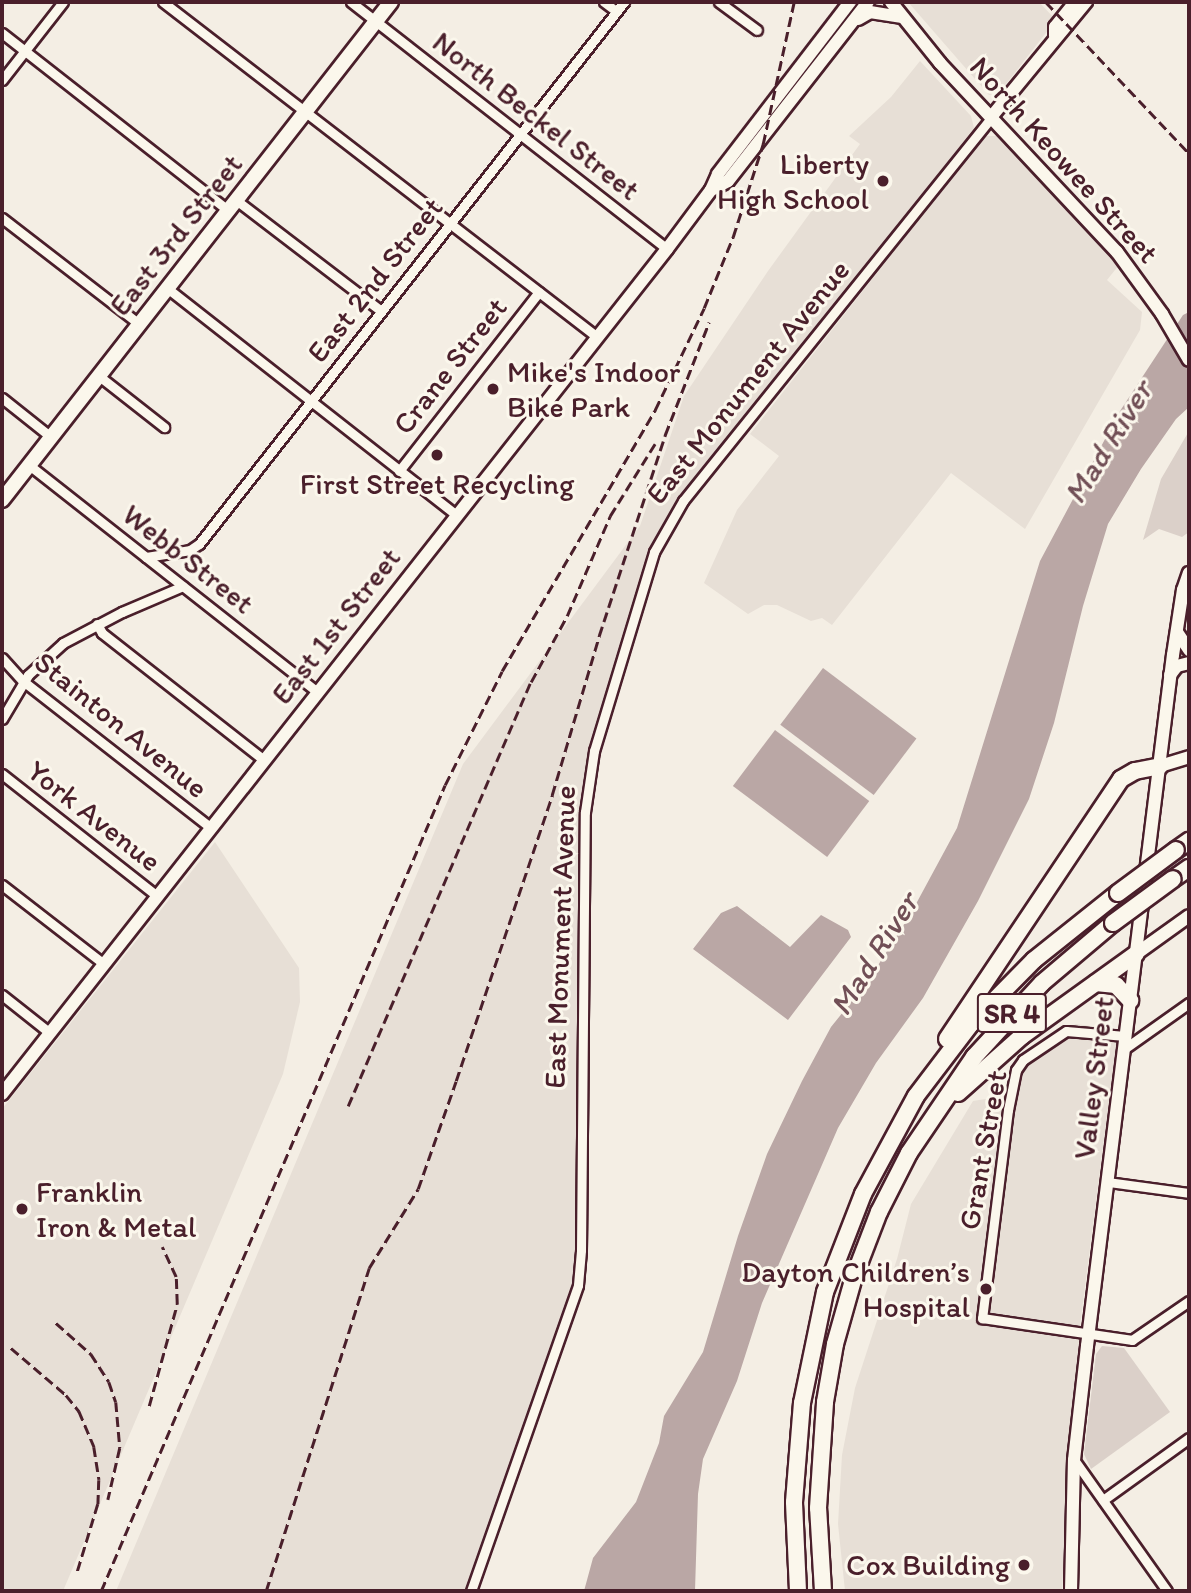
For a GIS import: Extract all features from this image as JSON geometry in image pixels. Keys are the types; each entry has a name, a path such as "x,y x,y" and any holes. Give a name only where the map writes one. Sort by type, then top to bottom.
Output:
{"highway":[{"path":"939,1062 945,1041 1121,779 1135,771 1160,766"},
{"name":"SR 4","path":"798,1591 796,1455 806,1378 825,1292 841,1245 879,1160 939,1062 1001,991 1034,960 1183,845"},
{"name":"SR 4","path":"822,1591 818,1508 820,1454 835,1344 854,1277 896,1176 928,1121 974,1057 1010,1014 1080,950 1189,868"},
{"path":"928,1121 999,1054 1136,954"},
{"path":"1096,983 1116,985 1130,1000"}],"main road":[{"name":"East 3rd Street","path":"2,500 391,2"},
{"name":"East 1st Street","path":"2,1094 667,249 711,190 718,174 850,2"},
{"name":"East 1st Street","path":"711,190 728,181 868,2"},
{"name":"North Keowee Street","path":"891,2 992,117 1117,252 1162,314 1189,360"},
{"name":"East Monument Avenue","path":"1055,36 1055,27 1075,2"},
{"name":"East Monument Avenue","path":"992,117 1055,36 1062,32 1086,2"},
{"path":"852,23 870,12 901,16"},
{"name":"Valley Street","path":"1071,1591 1074,1460 1088,1335 1170,675 1183,590 1189,573"},
{"path":"1177,632 1189,650"},
{"path":"1170,675 1177,666 1189,663"},
{"path":"1160,766 1189,757"},
{"path":"1136,954 1189,916"}],"street":[{"path":"2,80 63,2"},
{"path":"163,2 596,336"},
{"name":"North Beckel Street","path":"351,2 667,249"},
{"path":"604,2 616,11"},
{"name":"East 2nd Street","path":"146,557 190,550 199,544 624,2"},
{"path":"719,2 757,30"},
{"path":"2,33 232,205 381,311"},
{"name":"East Monument Avenue","path":"471,1591 577,1290 581,1250 585,812 594,751 654,552 683,501 992,117"},
{"path":"2,218 139,324"},
{"path":"167,288 456,515"},
{"name":"Crane Street","path":"399,471 539,292"},
{"path":"99,376 164,427"},
{"path":"2,398 51,438"},
{"name":"Webb Street","path":"29,465 317,692"},
{"path":"2,719 23,681 63,643 97,624 183,586"},
{"path":"97,624 102,633 264,760"},
{"name":"Stainton Avenue","path":"2,658 23,681 211,828"},
{"name":"York Avenue","path":"2,774 157,896"},
{"path":"2,885 104,964"},
{"path":"2,995 50,1033"},
{"path":"1125,1043 1189,1003"},
{"name":"Grant Street","path":"1088,1335 982,1318 1016,1070 1023,1060 1066,1031 1125,1043"},
{"path":"1108,1182 1189,1193"},
{"path":"1088,1335 1137,1338 1189,1301"},
{"path":"1102,1500 1189,1438"},
{"path":"1074,1460 1167,1591"}],"shaded area":[{"path":"908,2 1039,2 1056,20 999,93 989,95"},
{"path":"920,61 971,116 974,128 664,522 585,812 578,1285 473,1591 116,1591 463,764 640,526 684,396 768,271 860,144 849,136 891,97"},
{"path":"985,136 997,136 1003,141 1119,265 1107,280 1142,312 1140,330 1025,529 951,473 832,625 822,618 811,621 777,605 764,605 748,614 704,583 737,510 779,456 750,434"},
{"path":"1189,431 1189,532 1182,537 1159,529 1143,540 1161,479"},
{"path":"215,842 299,968 300,1002 283,1074 63,1591 2,1591 2,1109"},
{"name":"Dayton Children’s Hospital","path":"1076,1024 1118,1030 1081,1318 1069,1444 1062,1591 845,1591 838,1524 842,1455 855,1388 897,1259 911,1204 973,1101 1004,1096 1016,1061 1036,1045"},
{"path":"1102,1346 1124,1348 1170,1412 1091,1469 1084,1454 1096,1354"}],"water":[{"name":"Mad River","path":"1189,312 1189,407 1176,419 1141,469 1108,524 1083,606 1054,723 1029,799 978,901 923,998 876,1063 838,1128 762,1303 737,1381 703,1459 698,1494 695,1591 584,1591 593,1558 636,1502 659,1443 664,1416 703,1352 738,1236 767,1154 802,1081 831,1027 868,981 910,915 957,828 1040,561 1120,411 1183,315"},
{"path":"823,668 916,738 874,795 780,725"},
{"path":"775,730 869,801 827,857 733,786"},
{"path":"737,906 790,947 821,915 848,930 851,937 788,1020 693,949 721,913"}],"railway":[{"path":"101,1591 445,785 502,671 655,410 704,308 733,237 763,144 794,2"},
{"path":"1046,2 1189,153"},
{"path":"266,1591 369,1268 418,1189 456,1081 552,795 599,636 665,435 709,322"},
{"path":"348,1106 531,682 567,616 610,516 656,442"},
{"path":"149,1406 177,1304 176,1277 162,1247"},
{"path":"56,1323 91,1354 109,1382 116,1402 120,1448 108,1500"},
{"path":"11,1348 66,1395 79,1411 94,1447 99,1480 98,1504 77,1573"}],"place":[{"name":"Liberty High School","path":"883,181"},
{"name":"Mike's Indoor Bike Park","path":"493,389"},
{"name":"First Street Recycling","path":"437,455"},
{"name":"Franklin Iron & Metal","path":"22,1209"},
{"name":"Dayton Children’s Hospital","path":"986,1289"},
{"name":"Cox Building","path":"1024,1565"}]}
